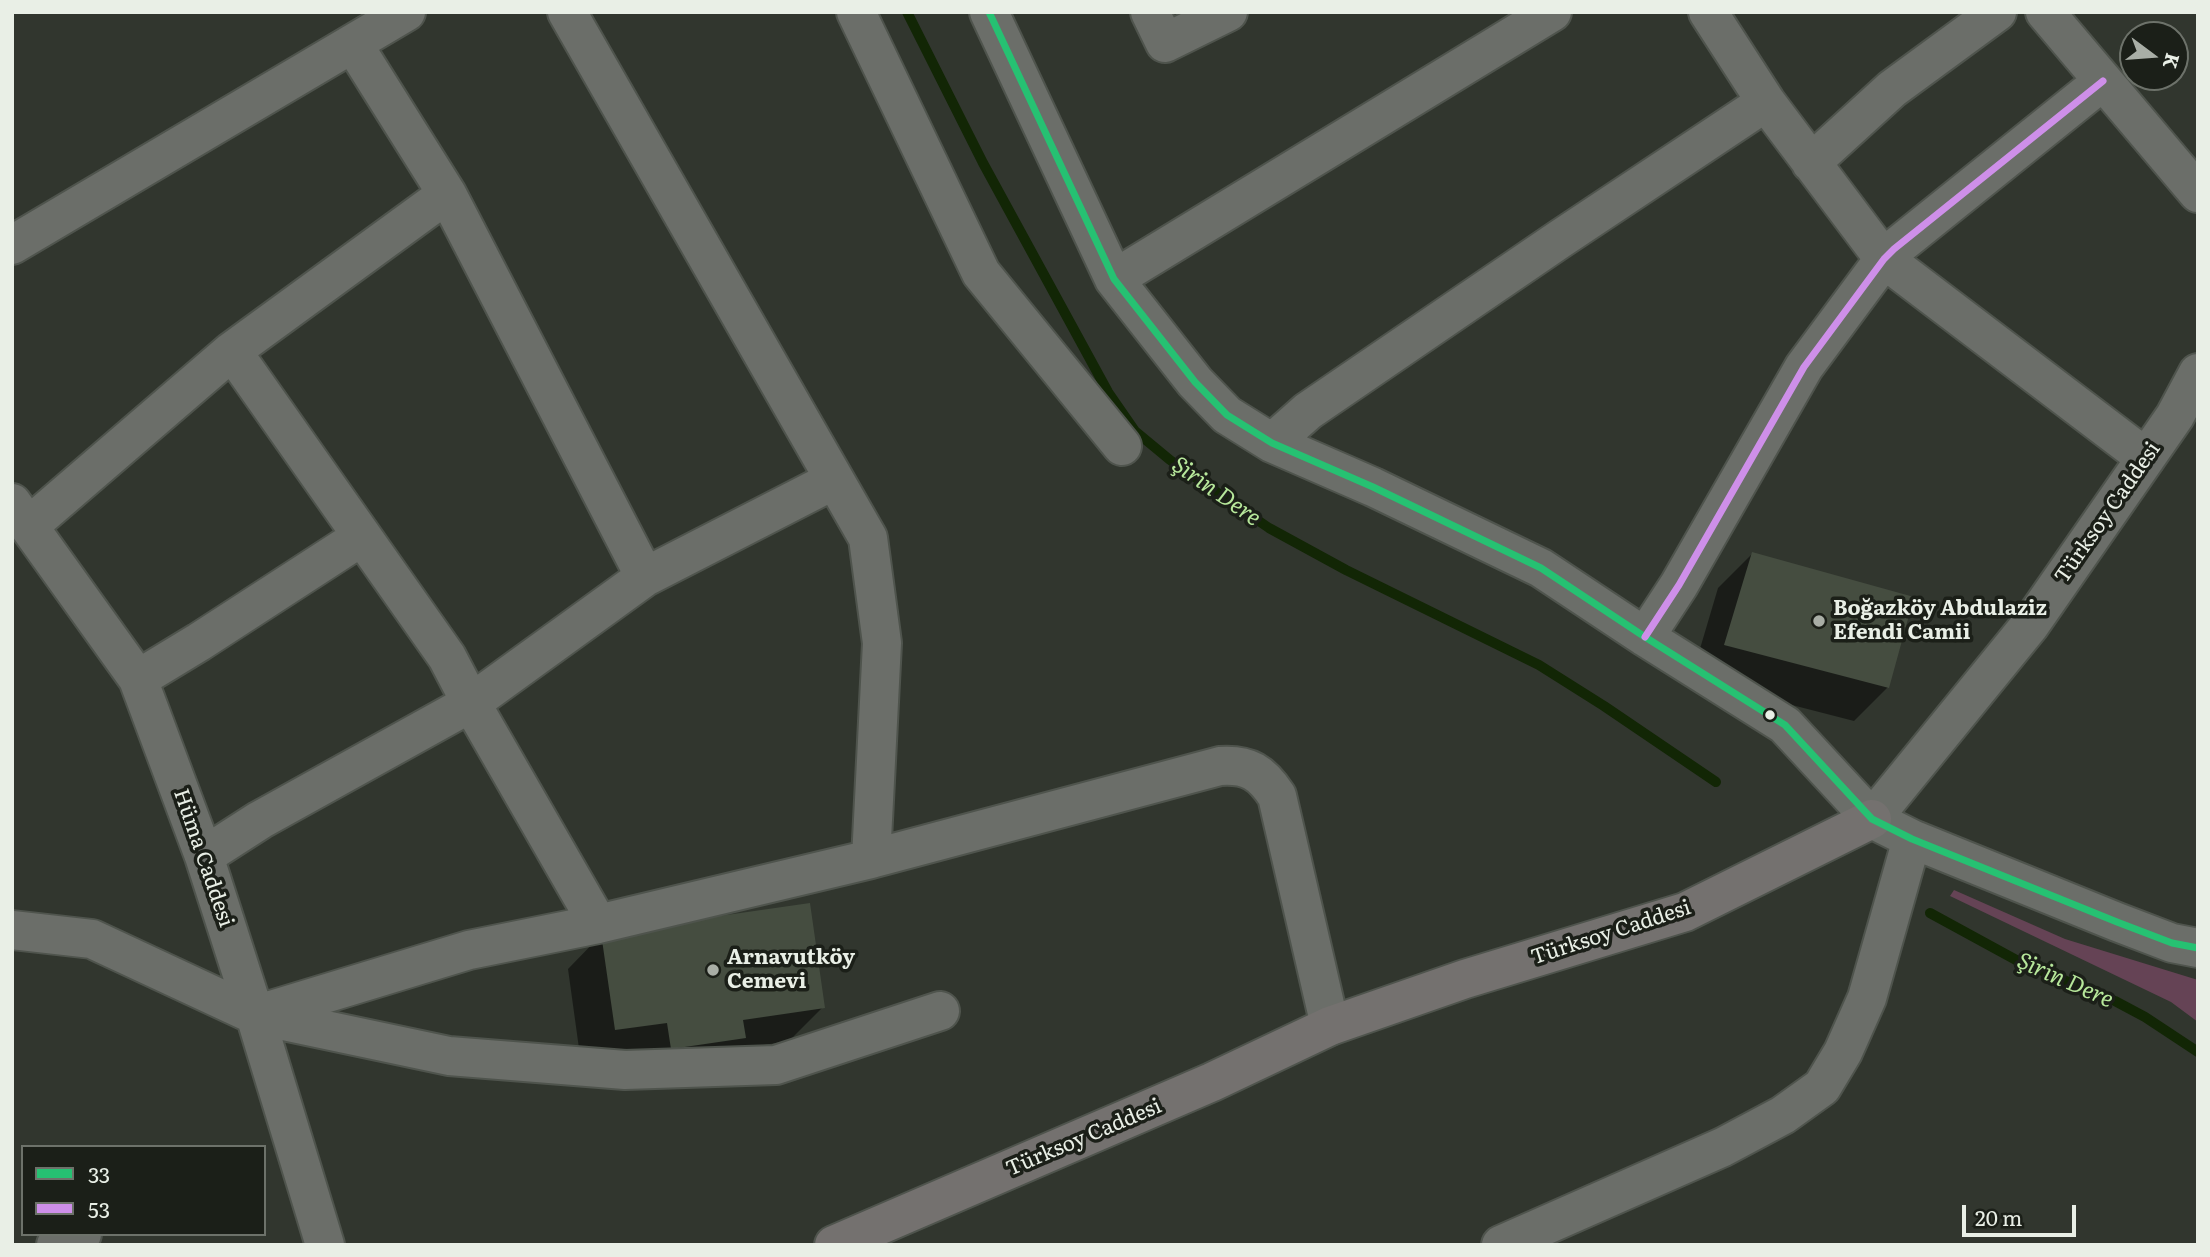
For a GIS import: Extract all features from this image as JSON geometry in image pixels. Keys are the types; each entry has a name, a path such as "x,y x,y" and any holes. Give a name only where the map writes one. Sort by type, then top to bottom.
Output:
{"main road":[{"name":"Türksoy Caddesi","path":"834,1245 1212,1082 1330,1026 1465,979 1685,912 1872,819"}],"street":[{"path":"12,245 406,12"},
{"path":"567,12 868,538 881,643 871,859"},
{"path":"856,12 981,273 1122,446"},
{"path":"989,12 1114,279 1182,366 1227,415 1272,443 1541,568 1785,725 1872,819 1912,839 2128,927 2172,943 2198,948"},
{"path":"1150,12 1165,43 1228,12"},
{"path":"1114,279 1552,12"},
{"path":"1708,12 1766,102 1884,259 2146,458"},
{"path":"1811,163 1892,89 1997,12"},
{"path":"2045,12 2198,193"},
{"path":"353,44 447,194 645,578"},
{"path":"1645,637 1679,584 1804,367 1884,259 2103,81"},
{"path":"1272,443 1319,403 1766,102"},
{"path":"21,514 232,351 447,194"},
{"path":"232,351 447,657 598,924"},
{"name":"Türksoy Caddesi","path":"1872,819 2030,625 2146,458 2187,423 2198,373"},
{"path":"204,856 260,820 471,703 645,578 834,480"},
{"name":"Hüma Caddesi","path":"21,514 138,679 204,856 255,1015 280,1155 325,1245"},
{"path":"138,679 361,537"},
{"path":"255,1015 469,950 598,924 871,859 1220,766 1244,767 1254,771 1268,782 1277,796 1330,1026"},
{"path":"1501,1245 1723,1146 1783,1115 1822,1087 1843,1052 1867,999 1912,839"},
{"path":"12,930 92,939 255,1015 449,1056 625,1070 776,1065 940,1011"},
{"path":"56,1245 77,1236"}],"shaded area":[{"path":"1954,890 2065,939 2198,980 2198,1022 2171,1002 1950,896"}],"building":[{"name":"Boğazköy Abdulaziz Efendi Camii","path":"1752,552 1914,597 1889,688 1724,645"},
{"name":"Arnavutköy Cemevi","path":"810,903 825,1008 743,1020 746,1038 671,1049 667,1023 615,1030 601,933"}],"waterway":[{"name":"Şirin Dere","path":"907,12 983,163 1108,392 1135,431 1170,460 1269,528 1346,570 1539,665 1716,782"},
{"name":"Şirin Dere","path":"1930,913 2018,961 2115,1001 2198,1052"}],"transit line":[{"name":"33","path":"989,12 1114,279 1195,382 1227,415 1272,443 1373,487 1541,568 1785,725 1872,819 1912,839 2117,922 2172,943 2198,948"},
{"name":"53","path":"1645,637 1679,585 1804,367 1884,259 2103,81"}],"place":[{"name":"Boğazköy Abdulaziz Efendi Camii","path":"1819,621"},
{"name":"Arnavutköy Cemevi","path":"713,970"}]}
